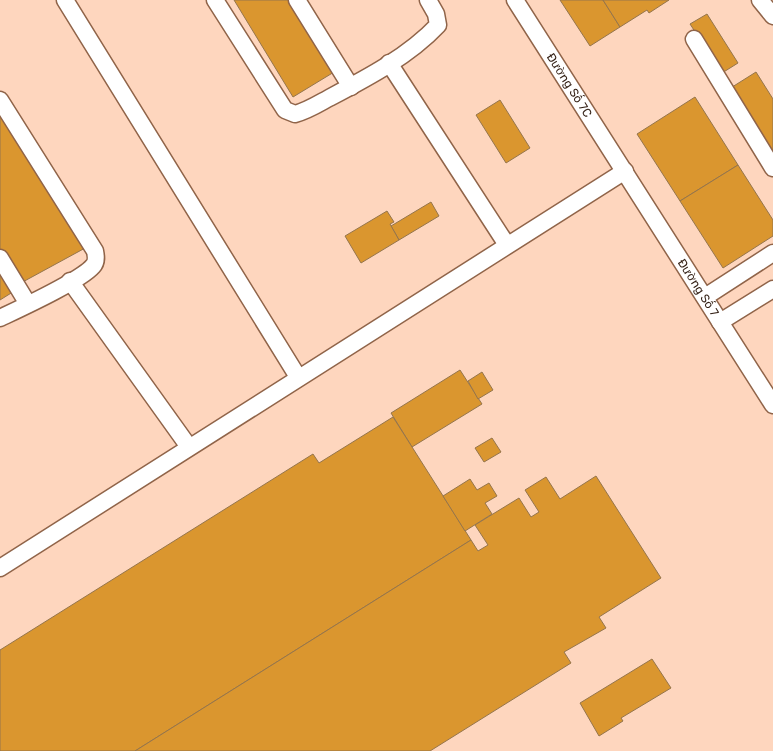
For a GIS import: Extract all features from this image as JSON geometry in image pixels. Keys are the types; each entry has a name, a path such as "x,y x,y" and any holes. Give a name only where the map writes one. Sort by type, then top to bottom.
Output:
{"street":[{"path":"65,0 298,377"},
{"path":"215,0 285,110 290,113 301,113 351,87 389,63 438,25 436,14 428,0"},
{"path":"297,0 351,87"},
{"name":"Đường Số 7C","path":"515,0 625,171"},
{"path":"760,0 773,16"},
{"path":"694,40 773,168"},
{"path":"389,63 507,246"},
{"path":"0,100 95,251 96,258 94,266 70,281 0,318"},
{"path":"0,568 625,171"},
{"name":"Đường Số 7","path":"625,171 773,405"},
{"path":"705,297 773,253"},
{"path":"0,258 28,304"},
{"path":"70,281 189,447"},
{"path":"720,322 773,289"}],"building":[{"path":"234,0 304,0 344,66 293,97"},
{"path":"560,0 603,0 620,27 590,46"},
{"path":"603,0 669,0 649,13 647,10 620,27"},
{"path":"707,14 738,63 722,73 690,24"},
{"path":"756,72 773,99 773,159 729,89"},
{"path":"0,96 87,247 19,284 0,251"},
{"path":"695,97 738,165 680,201 637,134"},
{"path":"500,100 530,148 506,163 476,115"},
{"path":"738,165 773,220 773,236 723,268 680,201"},
{"path":"431,202 439,216 399,240 391,226"},
{"path":"387,211 394,222 390,224 399,240 361,263 345,236"},
{"path":"0,264 16,290 0,300"},
{"path":"460,370 482,404 412,447 391,413"},
{"path":"482,372 493,390 478,399 468,381"},
{"path":"393,417 471,540 135,751 0,751 0,650 313,454 319,463"},
{"path":"492,438 501,452 484,462 475,448"},
{"path":"596,476 661,578 599,617 606,628 564,652 571,663 430,751 135,751 471,540 478,551 488,545 475,525 519,498 531,517 539,512 525,490 546,477 560,499"},
{"path":"470,479 477,490 489,483 497,496 485,503 492,514 465,531 443,496"},
{"path":"652,659 671,688 621,718 623,721 599,736 580,703"}]}
